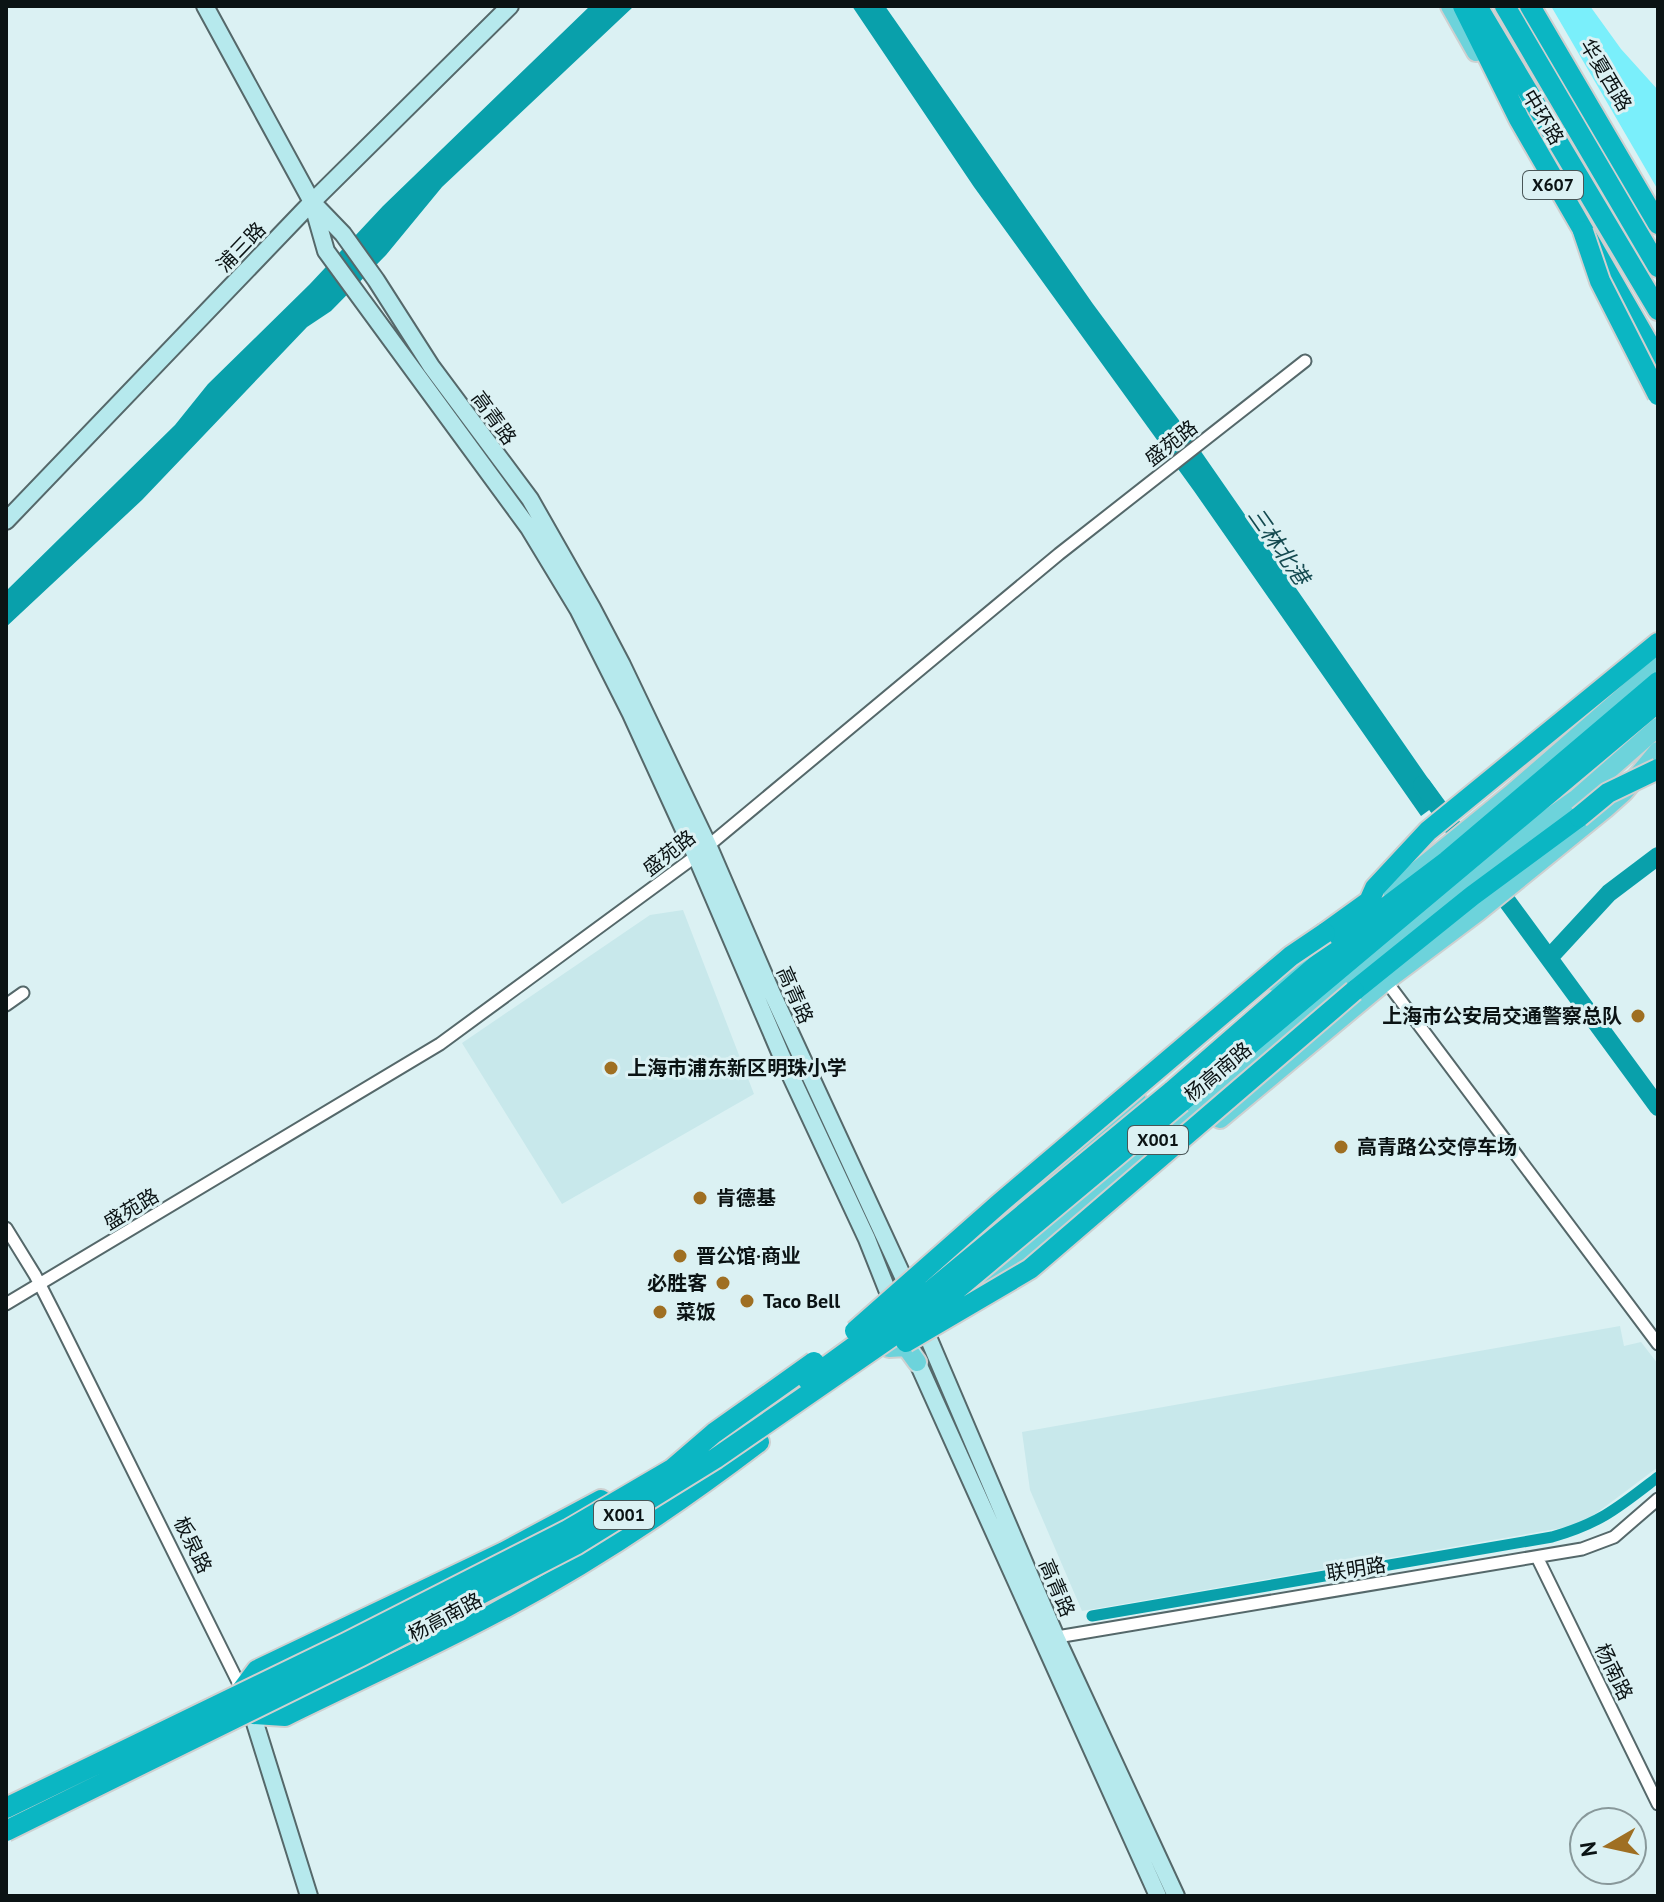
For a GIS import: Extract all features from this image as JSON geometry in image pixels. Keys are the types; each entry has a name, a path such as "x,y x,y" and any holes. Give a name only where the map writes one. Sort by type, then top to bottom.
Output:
{"highway":[{"path":"1463,6 1519,119 1658,361"},
{"name":"中环路","path":"1477,6 1658,310"},
{"name":"中环路","path":"1505,6 1658,267"},
{"path":"1530,6 1656,215"},
{"path":"1583,231 1600,281 1658,395"},
{"path":"1598,694 1658,631"},
{"name":"X001","path":"1368,902 1428,831 1462,804 1554,769 1598,694 1658,643"},
{"name":"杨高南路","path":"716,1458 759,1442 873,1361 1030,1269 1354,991 1460,879 1488,837 1554,769 1658,682"},
{"name":"杨高南路","path":"1488,837 1513,825 1554,769 1658,702"},
{"path":"1608,793 1658,759"},
{"path":"1608,793 1658,769"},
{"name":"X001","path":"1401,939 1460,879 1579,817 1608,793"},
{"name":"杨高南路","path":"6,1834 577,1544 716,1458 939,1304 1176,1097 1329,954 1460,879"},
{"name":"杨高南路","path":"671,1470 714,1433 861,1327 1000,1203 1291,956 1368,902"},
{"name":"杨高南路","path":"6,1805 346,1643 568,1530 752,1420 933,1289 1176,1097 1401,939"},
{"path":"714,1433 538,1534 257,1670 247,1702 285,1716 493,1614 569,1571 690,1495 759,1442"}],"main road":[{"name":"高青路","path":"205,6 312,202 326,251 544,549 702,850 907,1285 909,1336 1050,1639 1158,1896"},
{"name":"浦三路","path":"6,521 312,202 510,6"},
{"name":"X607","path":"1450,6 1658,361"},
{"name":"华夏西路","path":"1539,6 1656,215"},
{"name":"高青路","path":"312,202 343,234 431,366 530,499 622,665 702,850 782,1057 1050,1639 1176,1896"},
{"name":"杨高南路","path":"1488,837 1511,794 1542,754 1658,653"},
{"name":"杨高南路","path":"1554,769 1658,666"},
{"name":"杨高南路","path":"1511,794 1658,717"},
{"name":"杨高南路","path":"1488,837 1577,798 1658,727"},
{"name":"X001","path":"1386,981 1454,930 1460,879 1518,880 1615,800 1658,751"},
{"name":"杨高南路","path":"907,1285 1296,966 1368,902 1460,879"},
{"name":"杨高南路","path":"6,1805 247,1702 575,1549 695,1477 909,1336 1024,1254 1401,939 1454,930"},
{"name":"杨高南路","path":"1296,966 1329,954"},
{"path":"883,1350 902,1346 909,1351 907,1285 1251,983 1296,966"},
{"name":"杨高南路","path":"807,1403 883,1350 909,1336 951,1327 1029,1278 1386,981"},
{"name":"杨高南路","path":"6,1834 148,1766 316,1655 565,1528 909,1336"},
{"name":"板泉路","path":"247,1702 309,1896"}],"street":[{"name":"盛苑路","path":"6,1304 440,1044 702,850 1059,554 1305,361"},
{"path":"1386,981 1658,1344"},
{"path":"6,1005 23,993"},
{"name":"板泉路","path":"6,1228 40,1284 247,1702"},
{"name":"联明路","path":"1050,1639 1582,1549 1606,1542 1658,1499"},
{"name":"杨南路","path":"1537,1557 1658,1804"}],"shaded area":[{"path":"590,6 634,6 442,187 386,255 331,311 307,327 142,500 6,627 6,591 175,425 208,384 310,284 383,206"},
{"path":"852,6 885,6 1093,304 1184,427 1443,800 1421,816 1194,491 974,187"},
{"path":"1551,6 1590,6 1621,49 1658,90 1658,190"},
{"name":"上海市浦东新区明珠小学","path":"683,910 754,1094 562,1204 462,1043 650,915"},
{"path":"1620,1326 1624,1346 1641,1342 1658,1364 1658,1467 1590,1518 1568,1527 1082,1611 1030,1490 1022,1432"}],"waterway":[{"name":"三林北港","path":"1422,785 1468,848"},
{"path":"1549,958 1609,893 1658,856"},
{"name":"三林北港","path":"1493,882 1658,1107"},
{"path":"1092,1616 1552,1537 1597,1520 1658,1477"}],"place":[{"name":"上海市公安局交通警察总队","path":"1638,1016"},
{"name":"上海市浦东新区明珠小学","path":"611,1068"},
{"name":"高青路公交停车场","path":"1341,1147"},
{"name":"肯德基","path":"700,1198"},
{"name":"晋公馆·商业","path":"680,1256"},
{"name":"必胜客","path":"723,1283"},
{"name":"Taco Bell","path":"747,1301"},
{"name":"菜饭","path":"660,1312"}]}
